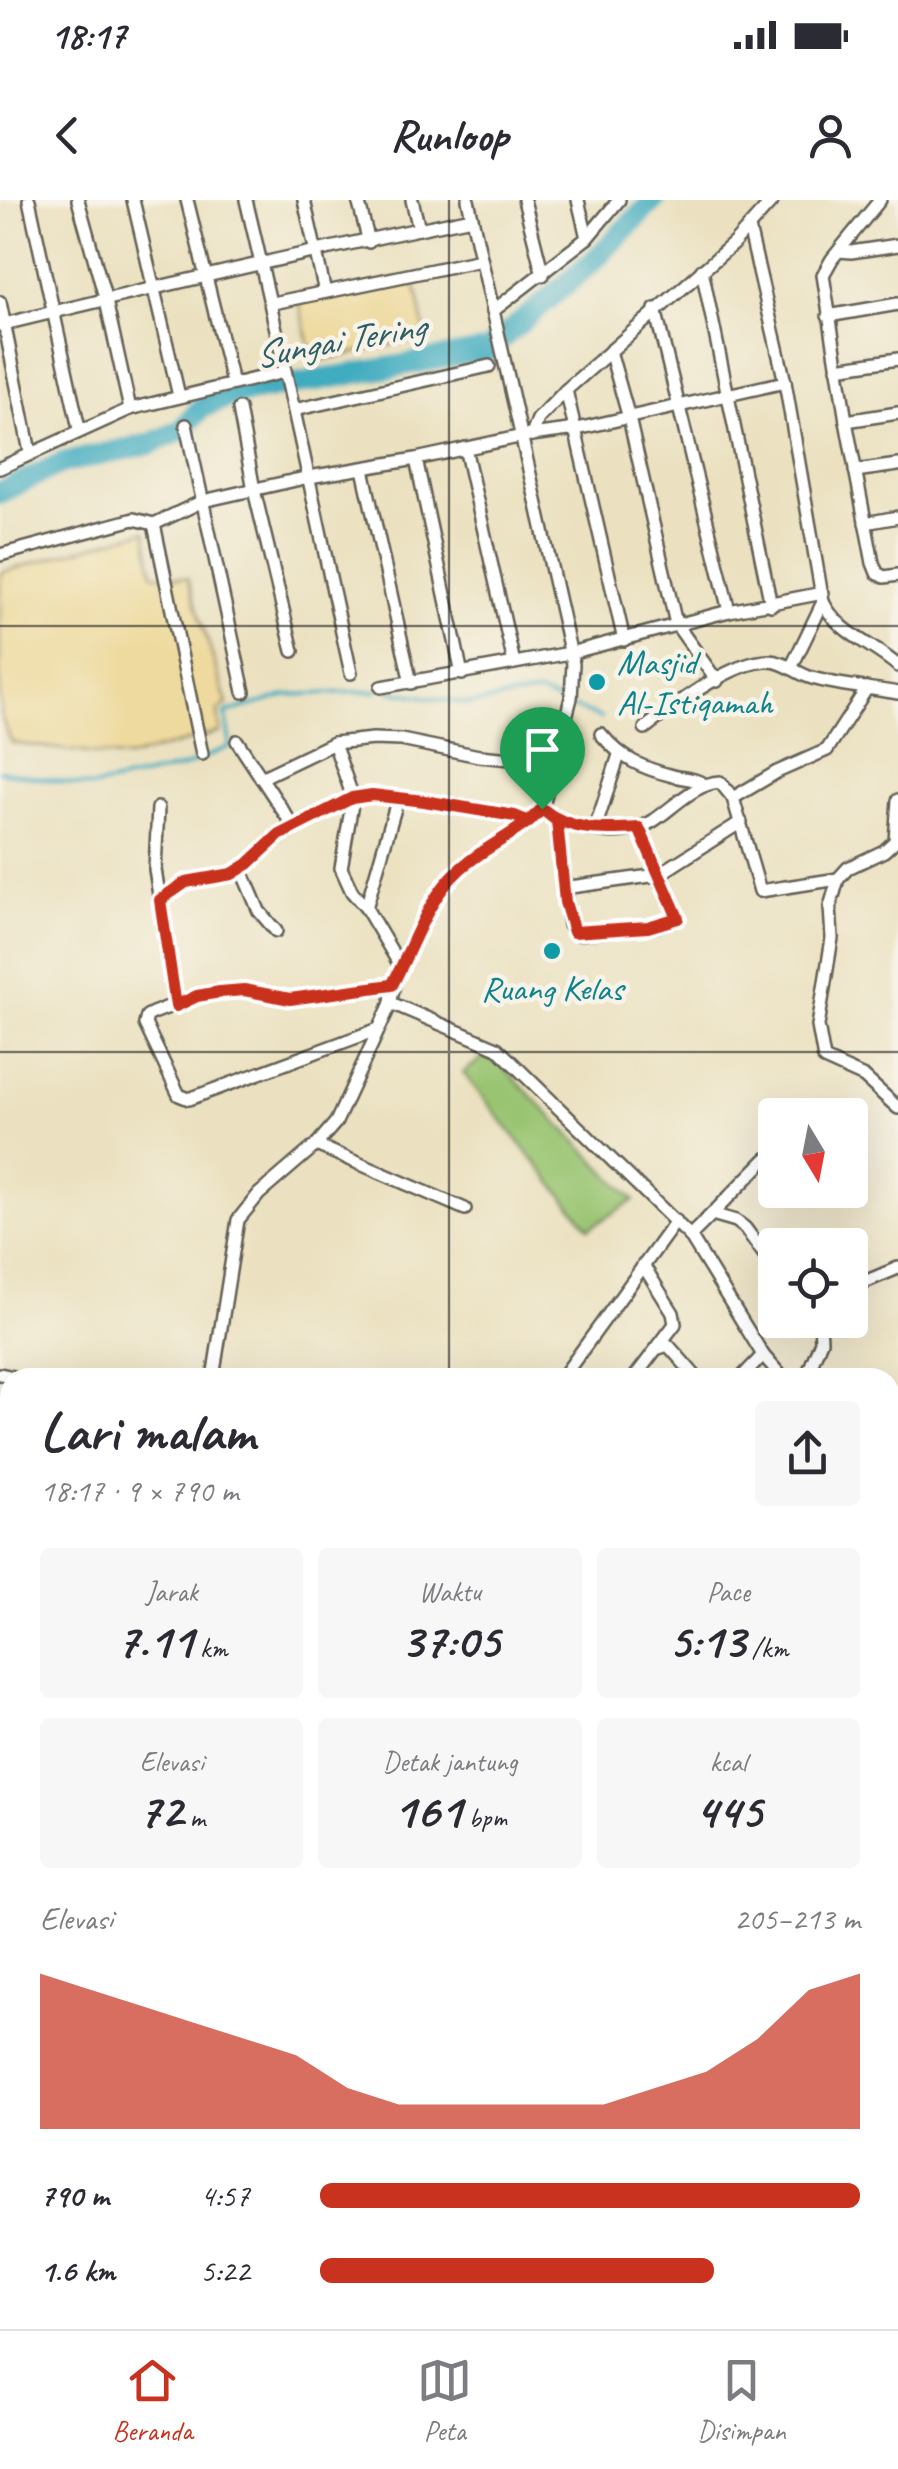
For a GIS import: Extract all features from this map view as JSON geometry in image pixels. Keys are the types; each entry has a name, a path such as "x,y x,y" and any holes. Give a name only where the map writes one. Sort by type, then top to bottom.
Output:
{"street":[{"path":"28,200 79,430"},
{"path":"78,200 130,409"},
{"path":"132,200 179,396"},
{"path":"186,200 232,382"},
{"path":"246,200 272,302 351,673"},
{"path":"304,200 326,292"},
{"path":"358,200 368,242"},
{"path":"412,200 419,229"},
{"path":"214,1368 233,1232 238,1220 258,1194 316,1145 345,1108 391,1003 392,985 428,911 448,882 542,809 569,705 574,674 528,435 494,316 468,200"},
{"path":"524,200 542,275"},
{"path":"578,200 587,238"},
{"path":"494,316 587,238 619,200"},
{"path":"528,435 566,390 749,228 773,200"},
{"path":"880,200 823,275 846,422 877,573 884,577 898,575"},
{"path":"3,324 472,218"},
{"path":"749,228 785,382 823,597 830,617 898,666"},
{"path":"840,251 898,245"},
{"path":"272,302 481,260"},
{"path":"702,270 770,604"},
{"path":"0,302 30,452"},
{"path":"828,316 898,304"},
{"path":"655,309 729,611"},
{"path":"610,351 630,418 676,624 717,680"},
{"path":"837,368 898,359"},
{"path":"292,404 489,366"},
{"path":"0,468 130,409 232,382 285,376"},
{"path":"0,555 134,519 154,524 203,502 309,477 577,429 785,382"},
{"path":"566,390 624,640"},
{"path":"239,409 254,490 293,651"},
{"path":"846,422 898,412"},
{"path":"186,425 244,692"},
{"path":"465,448 514,662"},
{"path":"416,459 462,674"},
{"path":"855,471 898,465"},
{"path":"363,469 411,683"},
{"path":"865,523 898,518"},
{"path":"154,524 202,754"},
{"path":"381,687 570,653 729,611 823,597"},
{"path":"790,668 823,597"},
{"path":"645,728 717,680 765,661 812,678 898,694"},
{"path":"733,798 777,772 827,750 867,688"},
{"path":"601,734 619,755 675,776 694,778 705,786"},
{"path":"261,778 334,743 402,740 479,756 555,763"},
{"path":"237,741 293,826"},
{"path":"334,743 352,798 342,868 352,892 402,967"},
{"path":"595,829 619,755"},
{"path":"542,809 557,821 595,829 639,828 705,786 720,782 733,798 742,822 760,891 838,879"},
{"path":"160,900 186,882 232,874 293,826 352,798 398,798 515,816 529,822"},
{"path":"366,908 398,798"},
{"path":"898,800 895,841 884,852 848,868 838,879 830,907 832,938 818,1026 824,1059 864,1077 898,1108"},
{"path":"158,808 154,848 176,1006"},
{"path":"557,821 563,888 569,925 574,932 657,926 678,918 639,828"},
{"path":"563,888 658,874 742,822"},
{"path":"241,869 259,911 276,931"},
{"path":"376,1030 196,1098 184,1098 144,1024 147,1016 197,996 220,992 244,990 290,999 392,985"},
{"path":"391,1003 497,1048 690,1236 774,1368"},
{"path":"316,1145 465,1209"},
{"path":"690,1236 758,1167"},
{"path":"712,1214 736,1221 758,1247"},
{"path":"569,1368 676,1221"},
{"path":"642,1368 675,1324 643,1266"},
{"path":"868,1280 898,1268"},
{"path":"812,1368 820,1338"},
{"path":"659,1348 668,1345 688,1368"},
{"path":"751,1368 763,1355"}],"green space":[{"path":"489,1053 634,1200 589,1228 463,1073"}],"sand":[{"path":"414,276 426,337 314,362 298,300"},
{"path":"146,530 153,574 188,578 227,704 218,711 220,732 128,758 12,743 0,715 0,573"}],"waterway":[{"name":"Sungai Tering","path":"0,493 61,463 150,444 182,430 201,408 233,395 488,350 592,262 654,200"},
{"path":"0,771 92,787 184,767 230,746 226,713 288,695 378,691"},
{"path":"388,691 470,704 539,693 565,704"},
{"path":"573,707 601,718"}],"place":[{"name":"Masjid Al-Istiqamah","path":"597,682"},
{"name":"Ruang Kelas","path":"552,951"}],"route":[{"path":"542,809 529,822 515,816 424,801 372,795 352,798 293,826 232,874 186,882 160,900 176,1006 197,996 220,992 244,990 290,999 392,985 428,911 448,882 477,856 529,822 542,809 557,821 574,826 639,828 678,918 648,927 574,932 565,902 557,821 542,809"}]}
